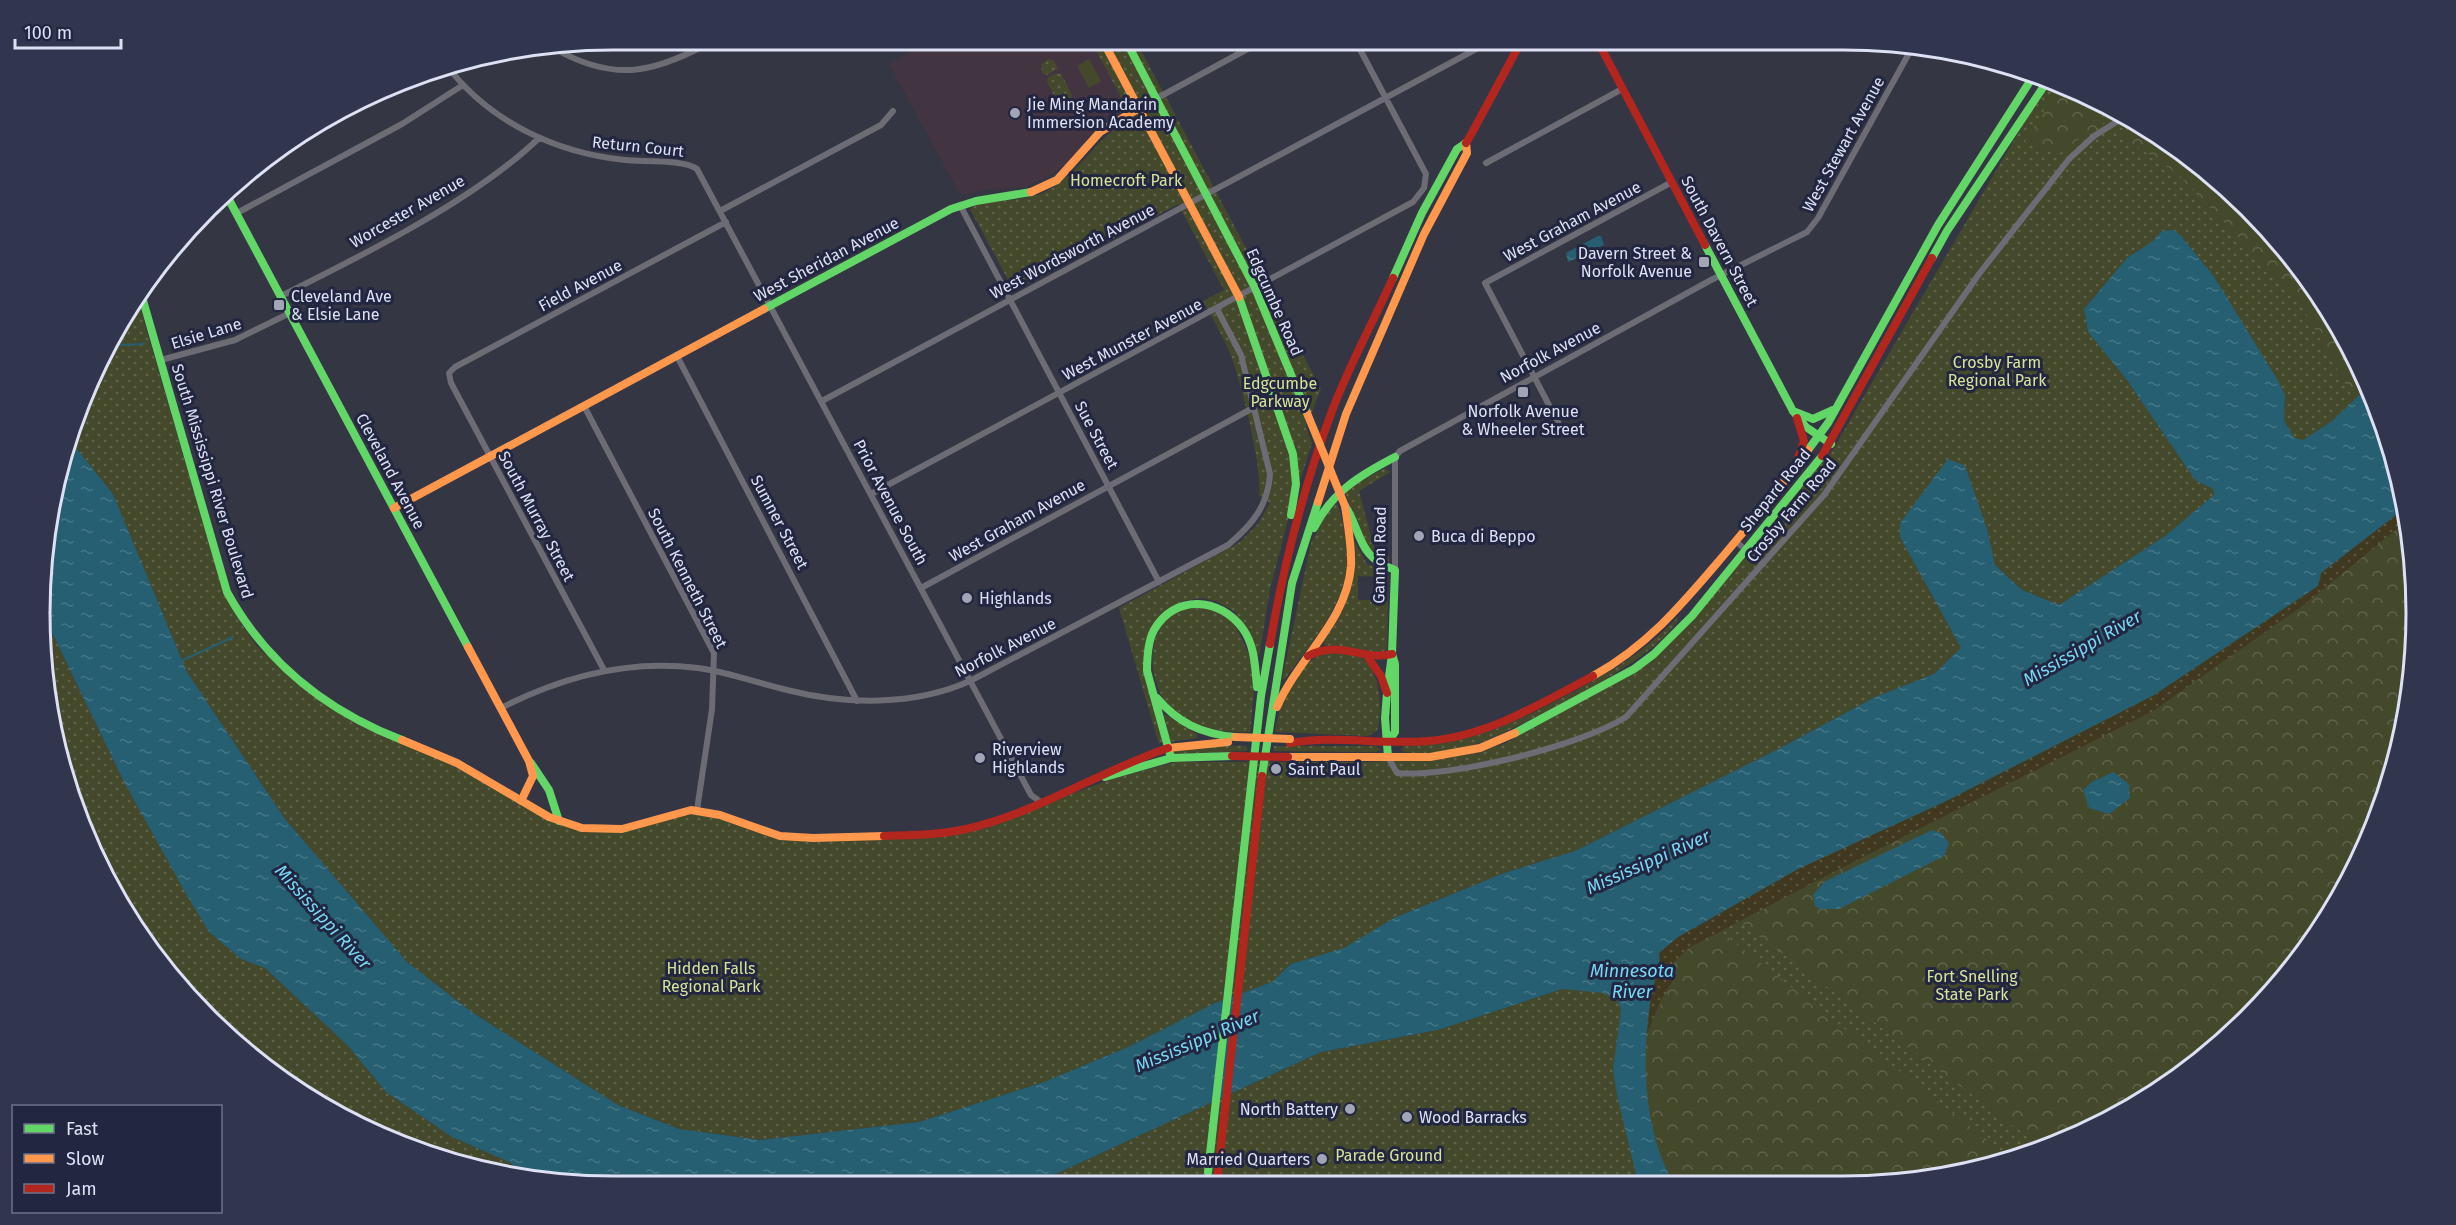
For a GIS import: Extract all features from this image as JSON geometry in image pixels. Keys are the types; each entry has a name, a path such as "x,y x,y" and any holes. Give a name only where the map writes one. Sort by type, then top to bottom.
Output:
{"main road":[{"name":"Edgcumbe Road","path":"1108,50 1239,297 1271,384 1293,454 1296,483 1290,541"},
{"name":"Edgcumbe Road","path":"1131,50 1255,288 1367,556 1380,566 1395,570"},
{"path":"1208,1169 1257,726 1270,634 1290,541 1314,461 1359,349 1430,196 1456,149 1466,143 1517,50"},
{"name":"South Davern Street","path":"1602,50 1795,415 1831,444"},
{"name":"Shepard Road","path":"1388,742 1438,740 1496,726 1616,663 1665,624 1790,476 1819,435 1838,406 1938,225 2030,81"},
{"name":"Shepard Road","path":"1388,758 1456,754 1502,740 1634,669 1673,636 1831,444 1947,231 2044,86"},
{"name":"West Sheridan Avenue","path":"394,508 960,205 981,198 1025,194 1049,185 1070,170 1101,131 1139,108"},
{"path":"1218,1170 1263,769 1292,583 1346,414 1412,260 1467,153 1466,143"},
{"name":"Cleveland Avenue","path":"229,200 529,761 537,769 556,804 559,821"},
{"name":"South Mississippi River Boulevard","path":"143,301 227,592 249,631 306,685 356,721 456,763 559,821 585,829 611,830 635,826 672,813 696,810 718,813 762,831 782,836 816,838 937,834 989,821 1042,803 1134,759 1168,748 1235,740 1388,742"},
{"path":"1795,415 1811,421 1818,420 1838,406"},
{"path":"1790,476 1804,441 1795,415"},
{"path":"1301,549 1321,514 1339,490 1350,481 1395,457"},
{"path":"1270,717 1285,685 1330,623 1348,584 1351,546 1345,506"},
{"name":"Gannon Road","path":"1388,758 1388,742 1384,733 1386,693 1392,654 1395,570"},
{"path":"1170,758 1148,671 1147,656 1151,639 1158,625 1170,612 1184,604 1199,602 1215,604 1239,623 1251,647 1257,678 1257,726"},
{"path":"1300,662 1313,653 1332,647 1343,647 1367,656 1384,657 1392,654"},
{"name":"Gannon Road","path":"1388,742 1395,732 1395,664 1392,654"},
{"path":"1367,656 1381,676 1386,693"},
{"path":"1153,693 1169,713 1184,725 1211,735 1235,740"},
{"name":"South Mississippi River Boulevard","path":"1087,782 1170,758 1232,756 1388,758"},
{"path":"522,801 533,776 529,761"}],"street":[{"path":"562,52 596,68 628,72 641,70 696,50"},
{"name":"West Sheridan Avenue","path":"1139,108 1245,50"},
{"path":"1360,50 1386,98"},
{"name":"West Wordsworth Avenue","path":"822,401 1475,50"},
{"name":"West Stewart Avenue","path":"1721,276 1807,232 1812,227 1909,53"},
{"name":"Return Court","path":"453,73 463,86 491,110 539,138 562,148 604,158 694,167 720,211"},
{"path":"237,213 392,130 463,86"},
{"path":"1486,163 1622,89"},
{"name":"West Munster Avenue","path":"871,494 1405,207 1421,192 1426,174 1386,98"},
{"path":"720,211 881,125 893,111"},
{"name":"Crosby Farm Road","path":"1388,758 1397,773 1470,767 1528,753 1616,723 1634,709 1763,564 1852,458 1917,361 2030,207 2081,147 2118,121"},
{"name":"Worcester Avenue","path":"281,297 435,213 502,168 539,138"},
{"name":"West Graham Avenue","path":"1533,376 1485,283 1672,182"},
{"name":"Sue Street","path":"960,205 1159,582"},
{"name":"Prior Avenue South","path":"720,211 1031,795 1042,803"},
{"name":"Field Avenue","path":"449,373 455,367 726,222"},
{"name":"Norfolk Avenue","path":"1395,457 1407,445 1721,276"},
{"path":"1217,309 1239,349 1253,408"},
{"name":"Elsie Lane","path":"161,360 235,340 290,313"},
{"name":"Sumner Street","path":"676,356 857,701"},
{"name":"South Murray Street","path":"449,373 451,383 604,670"},
{"path":"1533,376 1561,428"},
{"name":"South Kenneth Street","path":"584,406 714,653 711,709 696,810"},
{"name":"Norfolk Avenue","path":"501,708 544,688 604,670 660,666 713,671 813,696 857,701 920,695 945,690 970,681 1228,545 1253,523 1269,492 1270,474 1253,408"},
{"name":"West Graham Avenue","path":"921,588 1253,408"},
{"name":"Gannon Road","path":"1395,457 1395,570"},
{"path":"1735,541 1763,564"}],"shaded area":[{"name":"Jie Ming Mandarin Immersion Academy","path":"913,50 1100,50 1129,104 1101,121 1069,162 1047,178 1025,187 982,190 961,196 889,64"}],"green space":[{"path":"1096,50 1141,50 1321,389 1306,427 1312,443 1301,478 1299,477 1270,590 1259,657 1235,612 1216,601 1201,598 1183,601 1147,638 1162,742 1159,744 1119,608 1240,542 1258,524 1270,503 1259,495 1258,465 1234,363 1203,301 1224,290 1178,204 1014,291 970,209 984,203 1026,198 1045,192 1069,175 1108,135 1132,118"},
{"path":"1049,59 1053,60 1058,68 1047,75 1042,73 1041,64"},
{"path":"1089,59 1101,81 1089,88 1077,66"},
{"path":"1057,73 1061,74 1072,95 1071,99 1063,104 1058,103 1047,81 1048,77"},
{"path":"2045,87 2093,108 2156,144 2215,189 2242,214 2267,241 2312,300 2331,331 2362,393 2332,421 2303,441 2294,438 2282,416 2285,408 2285,395 2213,275 2180,235 2162,231 2153,241 2127,258 2084,309 2088,332 2127,380 2195,480 2213,489 2214,495 2165,536 2059,605 2022,590 1995,565 1987,529 1900,537 1961,648 1934,674 1875,697 1782,747 1575,851 1504,873 1394,918 1344,949 1291,964 1272,982 1215,1003 1128,1047 1044,1082 919,1122 760,1140 679,1129 618,1105 473,1013 407,962 285,819 187,672 113,494 75,446 92,397 140,307 222,588 240,622 256,645 283,670 355,724 474,774 583,830 638,828 690,813 728,820 791,840 983,828 1111,779 1176,762 1372,762 1477,753 1506,743 1649,663 1832,451"},
{"path":"2056,91 2112,118 2080,138 2061,154 2024,143"},
{"path":"2128,127 2156,144 2215,189 2267,241 2312,300 2331,331 2362,393 2354,400 2299,301 2179,175 2116,132"},
{"path":"1146,162 1158,184 1148,190 1136,168"},
{"name":"Homecroft Park","path":"1132,170 1144,192 1134,197 1122,175"},
{"path":"1112,172 1120,180 1112,188 1104,180"},
{"path":"1385,468 1390,472 1359,491 1376,555 1389,556 1389,561 1384,563 1368,551 1344,490"},
{"path":"1335,498 1344,527 1347,552 1345,575 1339,596 1317,636 1285,679 1282,679 1311,543"},
{"name":"Fort Snelling State Park","path":"2398,514 2402,539 2406,612 2402,686 2387,758 2364,828 2331,894 2312,925 2267,984 2242,1011 2215,1036 2156,1081 2093,1117 2059,1133 1989,1156 1917,1171 1880,1174 1844,1176 1051,1176 1321,1052 1438,1030 1562,989 2321,573"},
{"path":"2400,527 2406,612 2402,686 2396,722 2377,793 2364,828 2331,894 2312,925 2267,984 2215,1036 2156,1081 2125,1100 2059,1133 2035,1142 1740,922 1816,881 2153,711 2305,604"},
{"path":"1354,540 1367,564 1388,574 1388,584 1385,583 1384,577 1358,576 1358,600 1384,600 1384,595 1388,595 1387,649 1382,653 1325,645 1322,641 1331,629"},
{"path":"1204,605 1234,622 1251,659 1255,683 1250,732 1210,729 1186,721 1173,711 1163,698 1156,682 1153,648 1158,633 1167,619 1181,609"},
{"path":"1679,615 1670,631 1623,669 1525,722 1479,743 1461,748 1430,753 1402,751 1403,746 1450,742 1471,737 1530,714 1586,685 1629,659 1655,639"},
{"path":"50,629 123,780 209,932 241,959 265,968 348,1046 386,1092 452,1137 511,1163 514,1167 432,1146 397,1133 331,1100 300,1081 241,1036 189,984 144,925 125,894 92,828 79,793 60,722 54,686"},
{"path":"1329,651 1359,656 1373,672 1380,703 1377,731 1368,736 1275,732 1281,706 1291,683 1306,665"},
{"path":"1164,714 1197,734 1197,738 1170,742"},
{"path":"1207,745 1247,746 1247,751 1174,754 1172,751"},
{"path":"1274,746 1376,746 1381,750 1375,752 1273,751"},
{"path":"1721,932 2003,1152 1953,1165 1880,1174 1670,1176 1660,1150 1650,1110 1645,1050 1651,1025 1672,981 1674,962 1689,948"}],"sand":[{"path":"2398,514 2400,527 2305,604 2153,711 1816,881 1689,948 1674,962 1675,977 1661,1000 1647,1034 1651,997 1660,962 1659,953 1677,937 1798,869 1944,802 2154,695 2317,586 2321,573"}],"water":[{"path":"2174,230 2180,235 2213,275 2285,395 2284,420 2294,438 2303,440 2332,421 2362,393 2377,432 2398,514 2321,573 2318,586 2154,695 1944,802 1798,869 1678,937 1659,953 1646,1043 1647,1092 1655,1139 1670,1176 1637,1176 1613,1070 1621,1010 1618,1001 1604,993 1562,989 1438,1030 1321,1052 1051,1176 612,1176 539,1171 514,1167 511,1163 452,1137 386,1092 348,1046 265,968 241,959 209,932 123,780 50,629 54,539 60,503 75,446 113,494 187,672 285,819 407,962 473,1013 618,1105 679,1129 760,1140 919,1122 1044,1082 1128,1047 1215,1003 1272,982 1291,964 1344,948 1394,918 1504,873 1575,851 1782,747 1875,697 1934,674 1961,648 1900,537 1900,523 1948,459 1965,466 1987,529 1995,565 2022,590 2059,605 2165,536 2214,495 2213,489 2195,480 2127,380 2088,332 2084,309 2127,258 2153,241 2162,231"},
{"path":"1601,236 1604,245 1568,262 1566,253"},
{"path":"2113,772 2129,784 2130,798 2109,814 2089,808 2083,790 2092,782"},
{"path":"1932,830 1941,833 1949,843 1944,856 1839,909 1820,909 1815,906 1813,895 1824,882"}],"waterway":[{"path":"118,345 144,344"},
{"path":"181,661 233,637"}],"tunnel":[{"path":"1208,1172 1208,1176"}],"traffic: fast":[{"path":"1131,50 1255,288 1307,413"},
{"path":"1808,450 1828,423 1938,225 2030,81"},
{"path":"1932,258 1947,231 2044,86"},
{"path":"1393,278 1422,213 1457,149 1466,143"},
{"path":"764,309 951,209 976,201 1031,192"},
{"path":"229,200 468,647"},
{"path":"1705,245 1793,411 1806,427 1831,444"},
{"path":"1239,297 1293,454 1296,484 1291,515"},
{"path":"143,301 227,592 260,641 301,682 348,715 402,740"},
{"path":"1793,411 1813,419 1833,410"},
{"path":"1515,733 1634,669 1654,654 1692,616 1822,456"},
{"path":"1314,528 1338,494 1359,478 1395,457"},
{"path":"1262,776 1292,583 1318,502"},
{"path":"1347,509 1368,553 1383,565 1395,570 1392,654 1387,692"},
{"path":"1232,756 1171,758 1147,671 1149,645 1154,630 1163,618 1173,610 1185,605 1210,606 1222,611 1233,618 1243,629 1250,642 1257,687"},
{"path":"1208,1172 1261,696 1270,644"},
{"path":"1388,742 1395,732 1395,664 1392,654"},
{"path":"1387,693 1385,718 1388,757"},
{"path":"1157,698 1182,721 1201,730 1235,737"},
{"path":"1105,777 1171,758"},
{"path":"531,763 549,790 559,821"}],"traffic: slow":[{"path":"1108,50 1239,297"},
{"path":"1031,192 1057,180 1100,132 1139,108"},
{"path":"1318,502 1346,414 1424,234 1467,153 1466,143"},
{"path":"394,508 764,309"},
{"path":"1307,413 1345,506"},
{"path":"1593,676 1631,651 1664,622 1746,529 1808,450"},
{"path":"1277,707 1286,689 1331,622 1348,586 1351,558 1345,506"},
{"path":"468,647 529,761 533,776 521,801"},
{"path":"1288,757 1430,757 1480,748 1515,733"},
{"path":"1235,737 1290,739"},
{"path":"402,740 457,763 549,817 582,828 622,829 691,810 720,815 780,836 813,838 884,836"},
{"path":"1168,748 1228,742"}],"traffic: jam":[{"path":"1473,131 1517,50"},
{"path":"1602,50 1705,245"},
{"path":"1466,143 1473,131"},
{"path":"1822,456 1932,258"},
{"path":"1270,644 1295,526 1312,469 1346,377 1393,278"},
{"path":"1797,418 1804,441 1798,458"},
{"path":"1308,656 1319,651 1330,650 1370,655 1392,654"},
{"path":"1367,656 1381,676 1387,693"},
{"path":"1290,743 1324,740 1411,742 1450,738 1493,726 1593,676"},
{"path":"884,836 946,832 992,822 1168,748"},
{"path":"1232,756 1288,757"},
{"path":"1218,1173 1262,776"}],"place":[{"name":"Jie Ming Mandarin Immersion Academy","path":"1015,113"},
{"name":"Davern Street & Norfolk Avenue","path":"1704,262"},
{"name":"Cleveland Ave & Elsie Lane","path":"279,305"},
{"name":"Norfolk Avenue & Wheeler Street","path":"1523,392"},
{"name":"Buca di Beppo","path":"1419,536"},
{"name":"Highlands","path":"967,598"},
{"name":"Riverview Highlands","path":"980,758"},
{"name":"Saint Paul","path":"1276,769"},
{"name":"North Battery","path":"1350,1109"},
{"name":"Wood Barracks","path":"1407,1117"},
{"name":"Married Quarters","path":"1322,1159"}],"park label":[{"name":"Crosby Farm Regional Park","path":"1997,371"},
{"name":"Edgcumbe Parkway","path":"1280,392"},
{"name":"Hidden Falls Regional Park","path":"711,977"},
{"name":"Parade Ground","path":"1389,1155"}],"water label":[{"name":"Mississippi River","path":"2082,648"},
{"name":"Mississippi River","path":"1648,862"},
{"name":"Mississippi River","path":"323,917"},
{"name":"Minnesota River","path":"1632,981"},
{"name":"Mississippi River","path":"1197,1041"}]}
